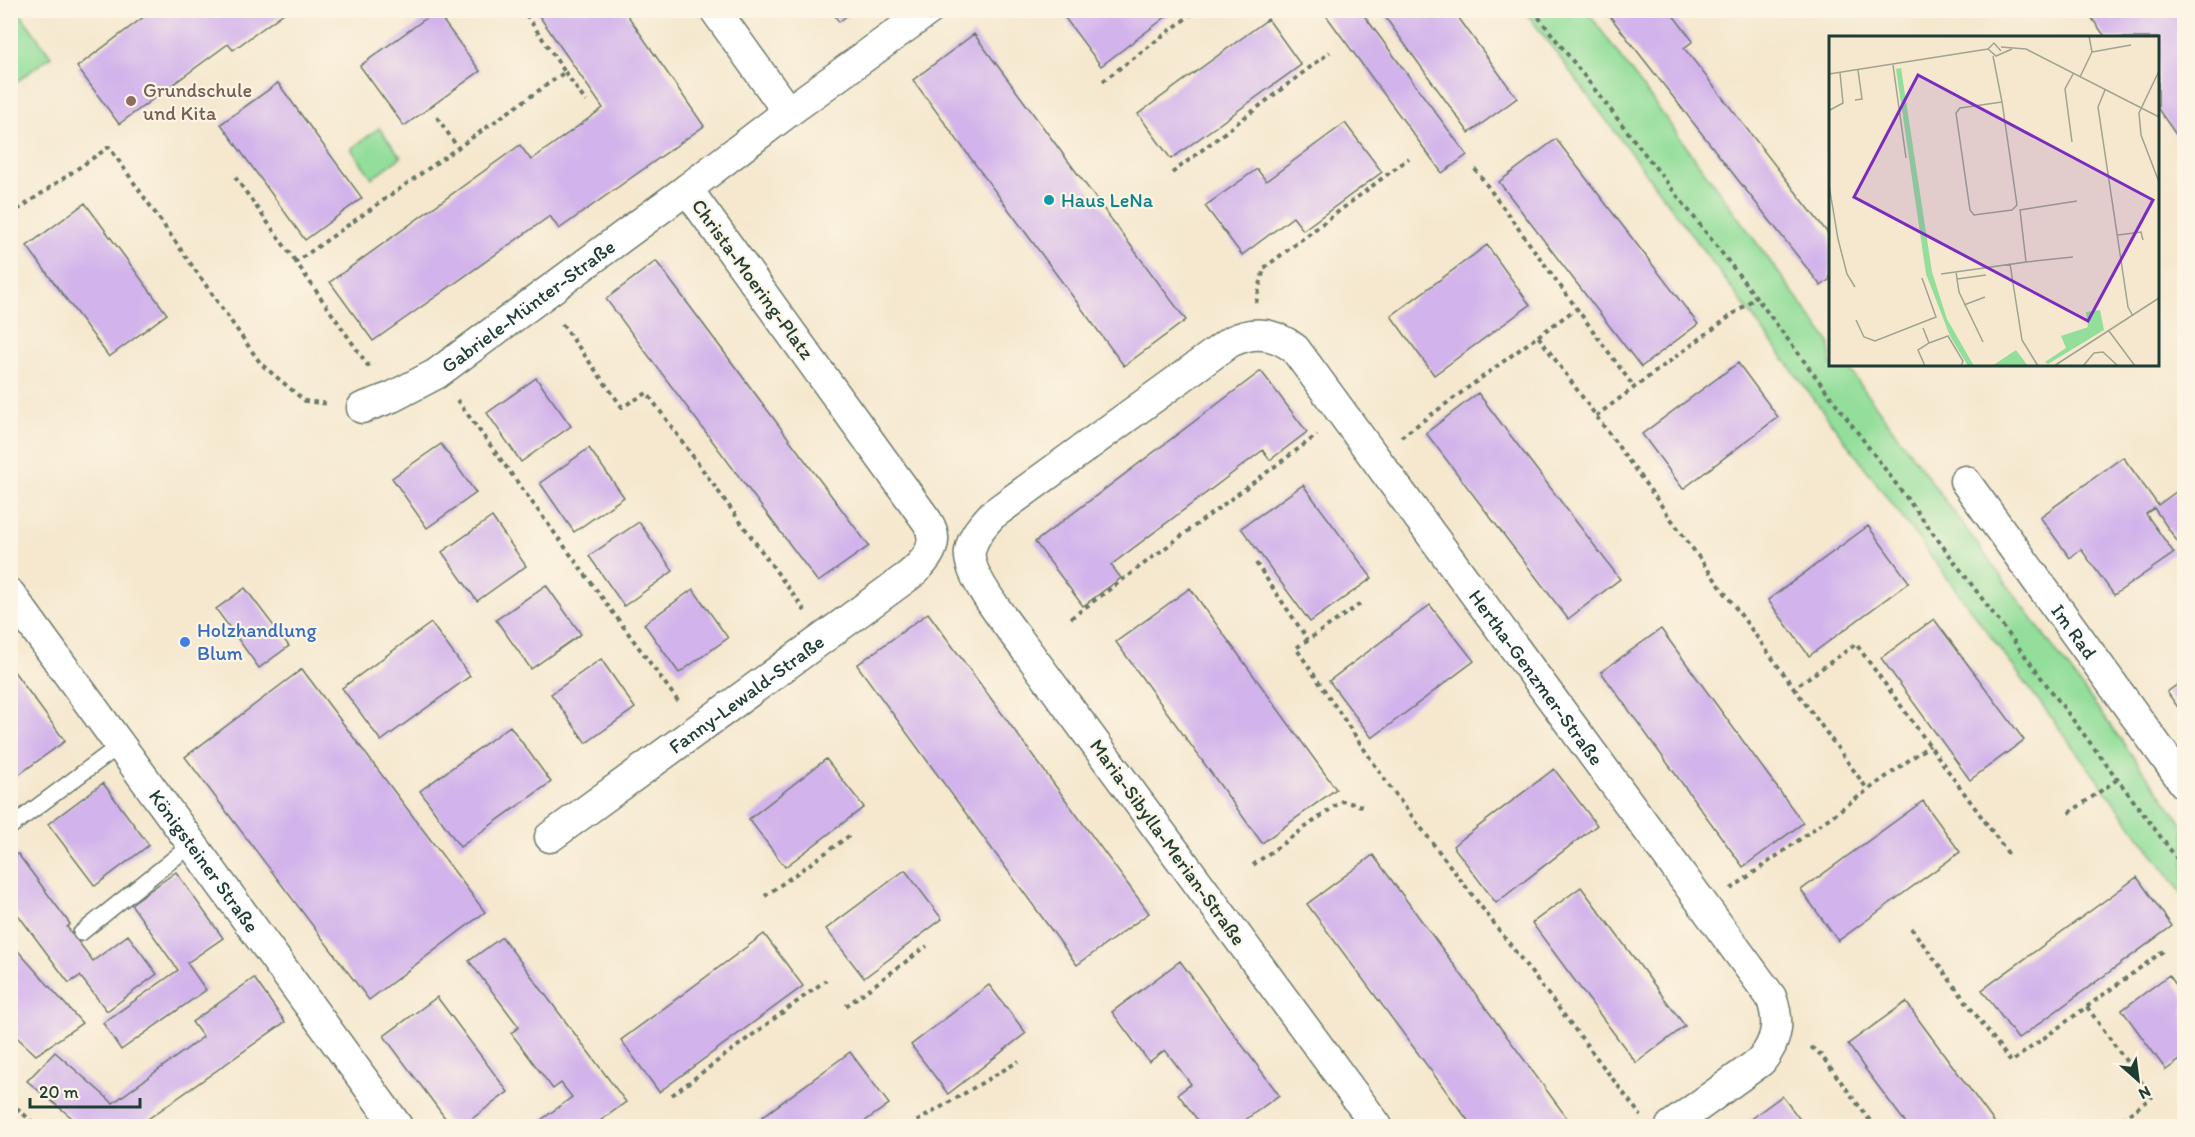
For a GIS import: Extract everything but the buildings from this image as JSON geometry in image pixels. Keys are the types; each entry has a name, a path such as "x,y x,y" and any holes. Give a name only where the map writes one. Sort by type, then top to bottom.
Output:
{"street":[{"path":"715,10 788,112"},
{"name":"Christa-Moering-Platz","path":"929,10 788,112 687,189 927,521 933,534 933,543"},
{"name":"Gabriele-Münter-Straße","path":"362,408 392,397 436,374 687,189"},
{"name":"Hertha-Genzmer-Straße","path":"970,553 979,531 992,515 1230,342 1244,335 1272,337 1285,341 1295,350 1771,997 1778,1022 1772,1046 1761,1060 1671,1126"},
{"name":"Im Rad","path":"1965,482 2184,783"},
{"name":"Fanny-Lewald-Straße","path":"550,837 907,577 927,559 933,543"},
{"name":"Maria-Sibylla-Merian-Straße","path":"970,553 972,568 978,582 1027,651 1377,1126"},
{"name":"Königsteiner Straße","path":"10,594 397,1126"}],"lane":[{"path":"10,827 120,745"},
{"path":"81,933 192,844"}],"path":[{"path":"523,10 585,102"},
{"path":"1103,81 1197,10"},
{"path":"1533,10 1756,297 2184,868"},
{"path":"1172,173 1330,52"},
{"path":"296,262 565,72"},
{"path":"437,117 458,148"},
{"path":"10,215 109,147 261,364 305,401 362,408"},
{"path":"1256,303 1264,268 1409,158"},
{"path":"1475,169 1634,387"},
{"path":"235,177 369,367"},
{"path":"1596,416 1756,297"},
{"path":"1399,438 1577,308"},
{"path":"562,324 622,406 647,393 805,612"},
{"path":"1538,336 1868,790"},
{"path":"456,398 681,704"},
{"path":"1071,618 1318,435"},
{"path":"1256,563 1308,640"},
{"path":"1360,604 1296,648 1389,786 1642,1119"},
{"path":"1794,688 1856,644 2010,856"},
{"path":"1705,908 1930,745"},
{"path":"2069,813 2118,779"},
{"path":"1253,866 1342,801 1362,806"},
{"path":"765,896 849,836"},
{"path":"1911,928 2011,1062 2166,949"},
{"path":"846,1006 927,946"},
{"path":"672,1095 826,980"},
{"path":"2087,1007 2152,1097 2113,1126"},
{"path":"1810,1047 1821,1055 1874,1126"},
{"path":"909,1126 1019,1061"},
{"path":"10,1102 37,1126"}],"green space":[{"path":"11,10 18,11 51,56 11,86"},
{"path":"1525,11 1587,11 1829,342 1829,366 1847,366 2184,826 2184,896"},
{"path":"379,128 401,157 372,178 351,149"}],"place":[{"name":"Grundschule und Kita","path":"131,101"},
{"name":"Haus LeNa","path":"1049,200"},
{"name":"Holzhandlung Blum","path":"185,642"}]}
